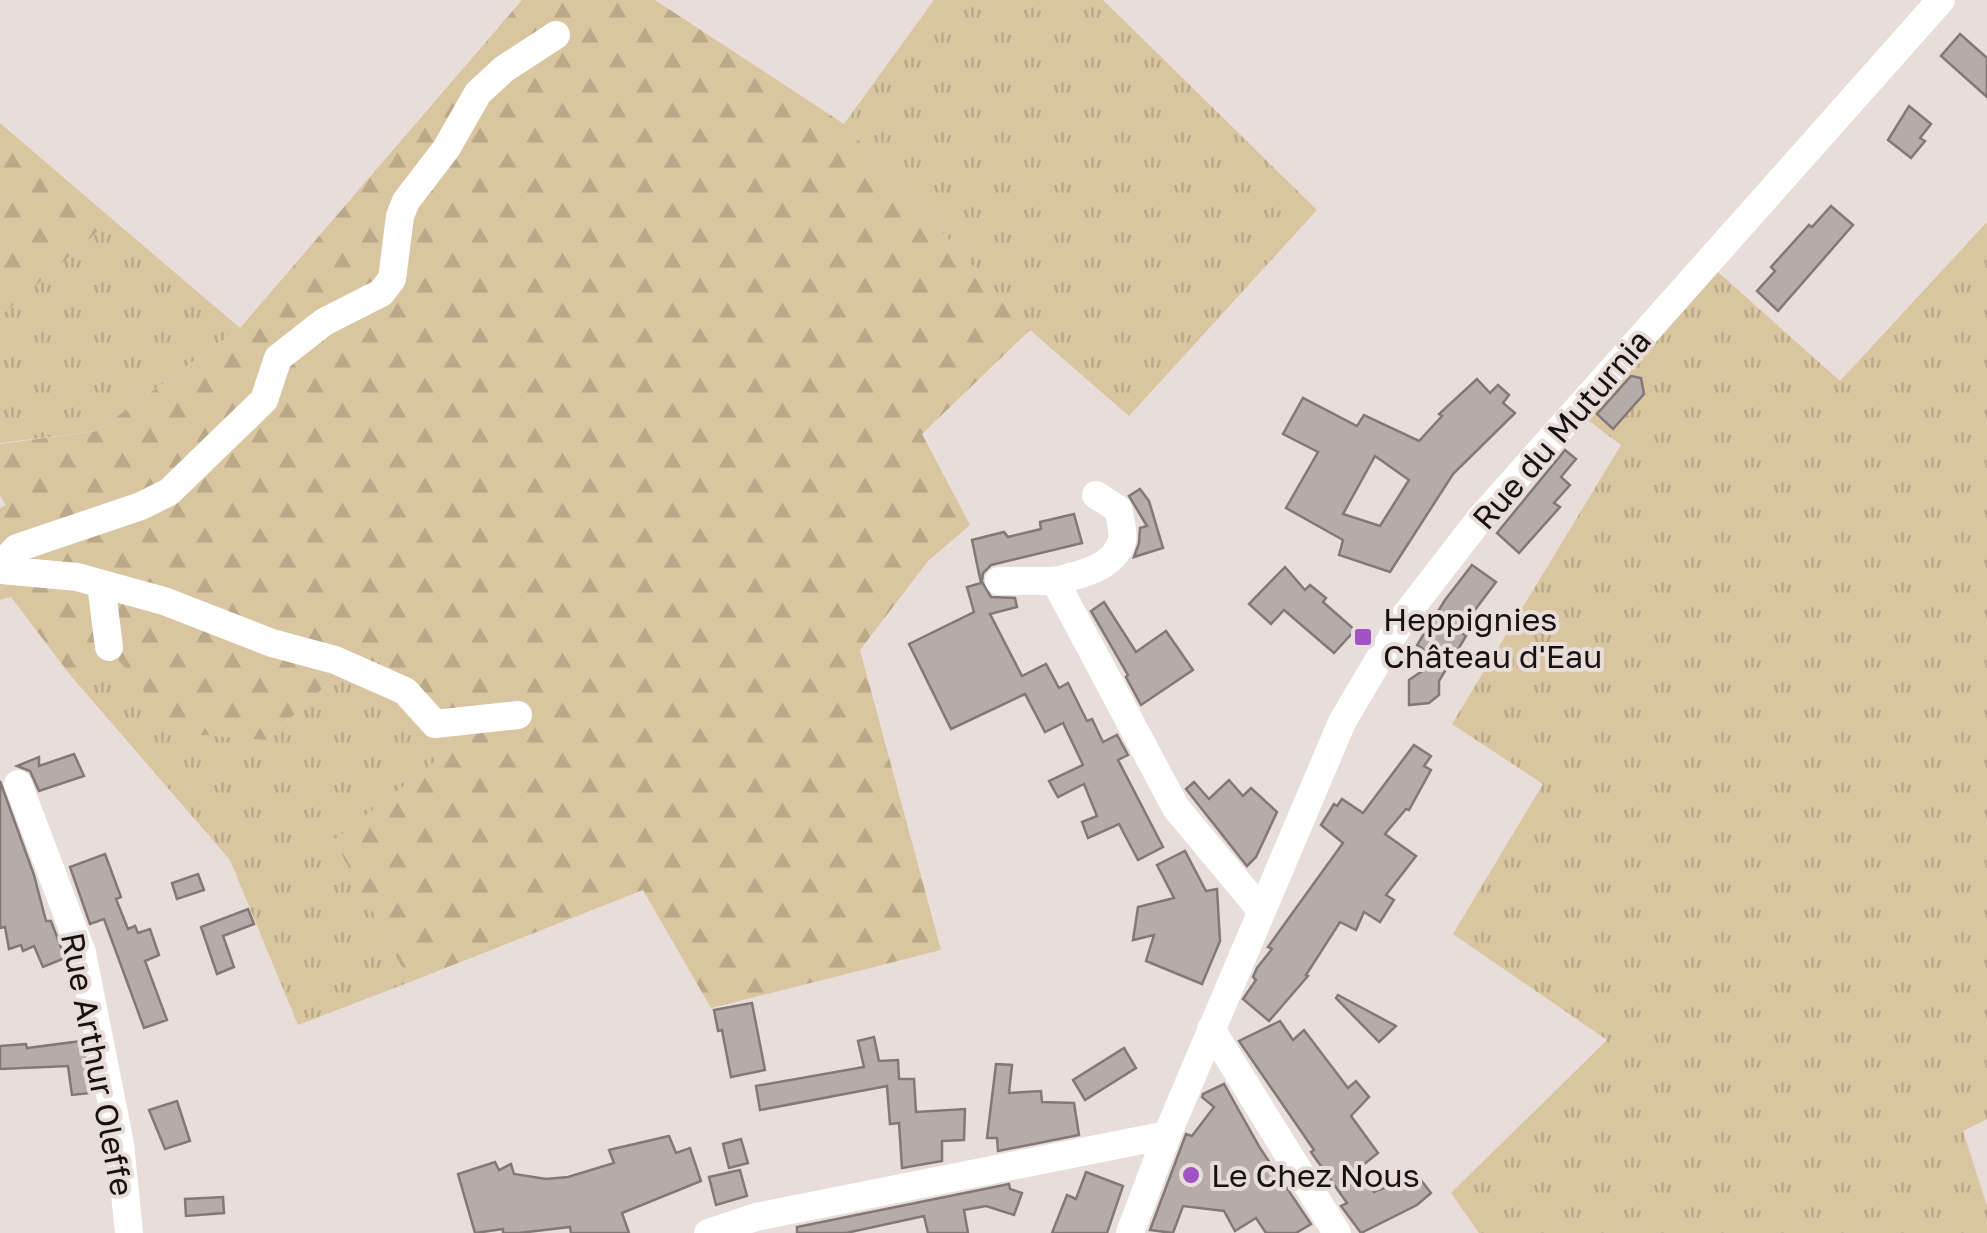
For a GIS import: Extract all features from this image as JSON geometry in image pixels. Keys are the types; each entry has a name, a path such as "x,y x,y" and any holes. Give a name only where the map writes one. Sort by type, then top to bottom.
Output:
{"street":[{"name":"Rue du Muturnia","path":"1130,1233 1166,1135 1342,722 1404,617 1479,520 1941,0"},
{"path":"0,568 17,548 141,506 169,492 264,400 278,358 324,322 381,292 392,279 400,216 406,201 446,149 478,93 556,35"},
{"path":"999,581 1062,592 1112,558 1123,539 1118,509 1096,495"},
{"path":"0,568 77,577 164,601 272,643 335,660 405,691 436,724 518,715"},
{"path":"101,584 109,648"},
{"path":"1062,592 1176,808 1261,910"},
{"name":"Rue Arthur Oleffe","path":"18,784 82,953 120,1144 130,1233"},
{"path":"1211,1029 1337,1233"},
{"path":"708,1233 756,1216 788,1222 1166,1135"}],"green space":[{"path":"522,0 655,0 844,124 1030,330 922,434 970,525 928,561 860,650 941,950 711,1008 643,890 410,982 334,840 455,746 366,648 267,740 177,733 109,648 71,676 11,597 0,600 0,508 6,505 0,495 0,444 97,431 240,328"},
{"path":"934,0 1103,0 1317,210 1129,416 1030,330 844,124"},
{"path":"0,123 112,219 3,314 0,311"},
{"path":"112,219 240,328 97,431 0,443 0,311 3,313"},
{"path":"1987,222 1987,1119 1963,1131 1987,1206 1987,1233 1479,1233 1451,1193 1607,1040 1453,934 1543,784 1452,724 1621,445 1576,411 1709,264 1840,381"},
{"path":"109,647 267,740 366,648 455,746 335,840 410,982 298,1025 230,860 71,676"}],"building":[{"path":"1960,34 1987,58 1987,97 1941,56"},
{"path":"1909,106 1931,124 1920,138 1925,141 1911,158 1888,140"},
{"path":"1831,206 1853,225 1778,311 1757,291 1775,271 1771,267"},
{"path":"1631,376 1641,378 1644,394 1613,429 1597,414"},
{"path":"1477,379 1490,393 1498,385 1509,395 1503,403 1515,413 1453,474 1390,572 1339,555 1343,540 1286,508 1318,452 1283,434 1303,398 1357,426 1364,415 1419,441 1442,416 1439,414","holes":["1375,456 1409,480 1380,526 1343,514"]},
{"path":"1565,450 1576,459 1561,477 1570,485 1554,503 1560,507 1519,553 1497,533"},
{"path":"1140,489 1149,501 1163,548 1134,557 1140,528 1147,526 1129,496"},
{"path":"1074,514 1082,543 991,565 983,573 982,582 991,597 1015,598 1017,607 990,614 1022,676 1046,664 1059,688 1068,683 1087,721 1092,719 1103,742 1117,735 1128,755 1118,760 1163,847 1138,860 1119,824 1088,838 1082,822 1097,816 1084,784 1058,797 1049,781 1083,765 1063,723 1045,732 1025,694 951,729 909,644 974,612 967,587 981,583 972,540 1041,529 1040,522"},
{"path":"1472,565 1496,582 1459,631 1466,636 1439,681 1439,695 1429,703 1409,705 1409,680 1440,659 1417,645"},
{"path":"1285,567 1305,590 1310,585 1326,598 1323,602 1355,630 1334,653 1284,610 1271,624 1249,604"},
{"path":"1104,602 1136,652 1166,631 1193,670 1141,705 1091,611"},
{"path":"1414,745 1431,756 1424,766 1431,770 1409,810 1385,834 1416,856 1386,895 1394,900 1380,922 1364,912 1356,930 1340,922 1308,976 1269,1021 1243,999 1256,980 1253,977 1257,968 1272,949 1268,947 1343,843 1321,825 1334,804 1337,806 1342,799 1363,813"},
{"path":"74,754 84,776 39,791 30,771 17,766 39,757 39,766"},
{"path":"1229,780 1243,796 1251,788 1277,812 1256,857 1247,866 1186,789 1194,782 1209,799"},
{"path":"0,781 46,921 51,921 65,958 43,967 34,946 23,951 21,945 9,949 5,927 0,928"},
{"path":"1185,851 1206,891 1217,889 1220,941 1202,984 1146,961 1154,935 1133,940 1138,907 1174,898 1157,865"},
{"path":"105,854 128,929 135,926 138,933 150,929 159,955 145,961 167,1020 144,1028 104,919 90,924 70,867"},
{"path":"198,874 204,890 177,899 172,883"},
{"path":"248,909 254,924 223,936 234,967 217,974 201,927"},
{"path":"1338,995 1396,1026 1379,1042 1336,998"},
{"path":"752,1003 765,1070 731,1077 714,1010"},
{"path":"1280,1021 1293,1040 1304,1030 1348,1088 1356,1081 1369,1097 1351,1116 1378,1153 1358,1169 1374,1192 1417,1175 1431,1193 1417,1205 1361,1233 1341,1206 1347,1203 1311,1152 1314,1150 1239,1041"},
{"path":"874,1037 879,1061 898,1060 899,1079 914,1079 916,1112 965,1109 964,1140 942,1141 942,1161 902,1168 899,1123 890,1124 887,1086 760,1110 756,1086 864,1067 858,1041"},
{"path":"82,1041 91,1093 72,1095 68,1066 0,1069 0,1046 26,1044 27,1048"},
{"path":"1124,1048 1136,1068 1085,1100 1073,1080"},
{"path":"996,1064 1012,1065 1009,1093 1041,1091 1042,1102 1074,1103 1079,1135 998,1151 997,1138 987,1138"},
{"path":"1224,1084 1260,1148 1311,1224 1296,1233 1266,1233 1256,1218 1235,1231 1224,1211 1183,1206 1173,1233 1150,1230 1186,1134 1192,1136 1214,1107 1203,1094"},
{"path":"177,1101 190,1141 165,1149 149,1110"},
{"path":"669,1136 676,1153 690,1148 701,1181 622,1213 629,1233 571,1233 570,1227 475,1233 458,1174 495,1162 499,1170 511,1164 514,1174 546,1179 568,1177 614,1163 609,1150"},
{"path":"741,1139 748,1163 729,1168 723,1144"},
{"path":"740,1170 747,1196 716,1205 709,1177"},
{"path":"1086,1172 1123,1186 1107,1233 1052,1233 1067,1195 1076,1199"},
{"path":"1009,1184 1010,1189 1022,1193 1014,1215 986,1206 964,1210 968,1233 928,1233 924,1216 846,1233 797,1233 797,1227"},
{"path":"223,1197 224,1213 186,1216 185,1199"}],"place":[{"name":"Heppignies Château d'Eau","path":"1363,637"},
{"name":"Le Chez Nous","path":"1191,1175"}]}
